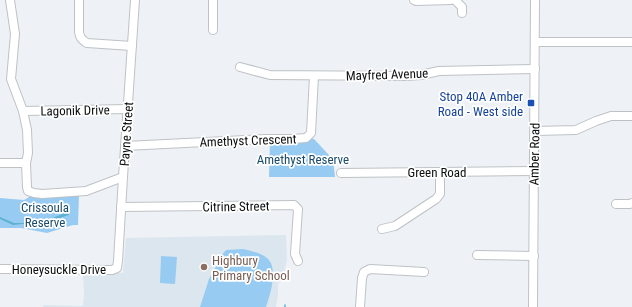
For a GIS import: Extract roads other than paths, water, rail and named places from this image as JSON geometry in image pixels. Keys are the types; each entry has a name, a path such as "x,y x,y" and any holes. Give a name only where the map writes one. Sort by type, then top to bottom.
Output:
{"street":[{"path":"10,0 16,34 11,79 23,111 27,130 28,153 26,163 28,191 42,194 86,191 123,177"},
{"path":"79,0 79,32 82,40 87,43 132,46"},
{"name":"Payne Street","path":"117,268 135,0"},
{"path":"213,0 213,30"},
{"path":"414,0 451,0"},
{"path":"455,0 462,7 462,13"},
{"name":"Amber Road","path":"533,307 535,0"},
{"path":"535,42 632,42"},
{"name":"Mayfred Avenue","path":"240,67 270,75 314,76 406,76 421,75 439,71 535,69"},
{"name":"Amethyst Crescent","path":"125,146 306,138 311,133 314,76"},
{"name":"Lagonik Drive","path":"23,111 128,109"},
{"path":"535,131 576,130 611,116 632,116"},
{"path":"0,163 26,163"},
{"name":"Green Road","path":"341,173 534,171"},
{"path":"382,230 395,226 436,199 440,194 440,172"},
{"path":"616,204 632,203"},
{"name":"Citrine Street","path":"121,207 294,205 298,209 295,254 298,261"},
{"path":"476,255 534,256"},
{"name":"Honeysuckle Drive","path":"0,269 112,270 117,268"},
{"path":"360,307 362,278 364,272 370,269 424,272"}],"place":[{"name":"Stop 40A Amber Road - West side","path":"531,103"},
{"name":"Highbury Primary School","path":"204,267"}],"park label":[{"name":"Amethyst Reserve","path":"303,159"},
{"name":"Crissoula Reserve","path":"45,214"}]}
